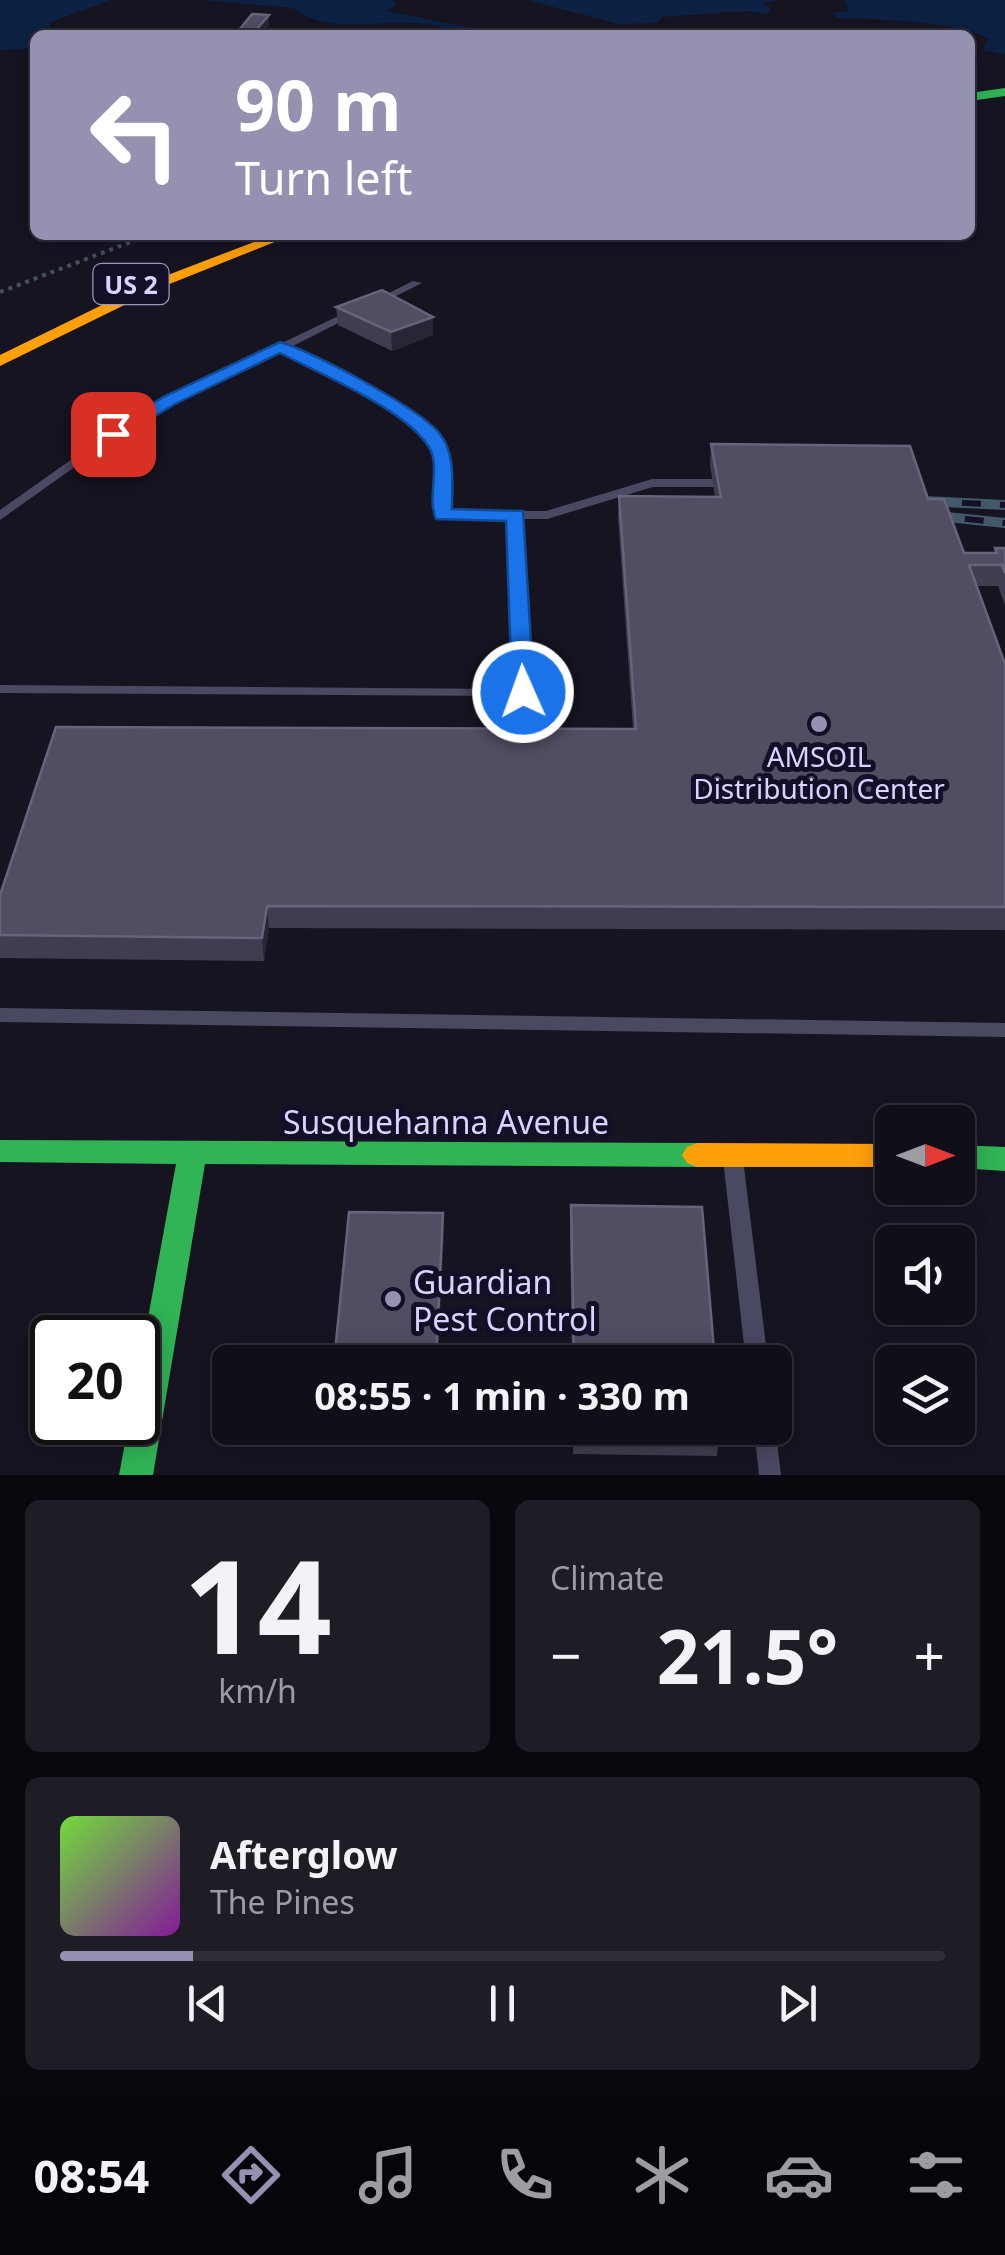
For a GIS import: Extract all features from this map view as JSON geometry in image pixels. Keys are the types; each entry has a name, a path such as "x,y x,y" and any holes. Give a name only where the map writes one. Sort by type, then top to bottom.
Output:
{"main road":[{"name":"US 2","path":"0,345 142,279 254,240"},
{"path":"0,360 152,286 272,240"},
{"name":"Susquehanna Avenue","path":"0,1151 875,1156"},
{"path":"136,1475 192,1152"},
{"path":"975,1158 1005,1159"}],"lane":[{"path":"0,516 134,420 417,283"},
{"path":"280,346 420,423 432,436 442,457 442,515 516,516 569,511 652,482 713,482"},
{"path":"0,689 523,692 516,516"},
{"path":"0,1015 1005,1030"},
{"path":"732,1156 755,1345"},
{"path":"766,1445 770,1475"}],"path":[{"path":"0,292 136,240"}],"water":[{"path":"0,0 110,0 51,22 49,30 30,30 30,48 0,50"},
{"path":"205,0 393,0 397,4 387,11 477,29 415,23 335,24 293,8"},
{"path":"528,0 779,0 762,3 771,9 766,14 748,11 618,24"},
{"path":"845,0 1005,0 1005,54 985,51 989,39 975,30 837,18 831,13 849,11"}],"building":[{"path":"252,14 269,15 256,30 240,29"},
{"path":"382,290 433,317 391,332 336,307"},
{"name":"AMSOIL Distribution Center","path":"711,444 910,446 928,499 944,499 964,553 997,553 995,548 1005,548 1005,573 1002,565 969,565 1005,664 1005,907 267,906 262,938 0,935 0,895 56,727 636,729 619,496 721,497"},
{"path":"571,1205 702,1207 714,1345 574,1345"},
{"name":"Guardian Pest Control","path":"349,1212 443,1213 437,1345 336,1345"}],"railway":[{"path":"924,501 1005,505"},
{"path":"927,515 1005,523"}],"traffic: fast":[{"path":"975,96 1005,92"},
{"path":"0,1151 697,1155"},
{"path":"136,1475 192,1153"},
{"path":"975,1158 1005,1159"}],"traffic: slow":[{"path":"0,361 152,286 272,240"},
{"path":"697,1155 875,1156"}],"place":[{"name":"AMSOIL Distribution Center","path":"819,724"},
{"name":"Guardian Pest Control","path":"393,1299"}],"route":[{"path":"113,434 169,401 280,346 400,410 432,436 442,457 442,515 516,516 523,692"}]}
